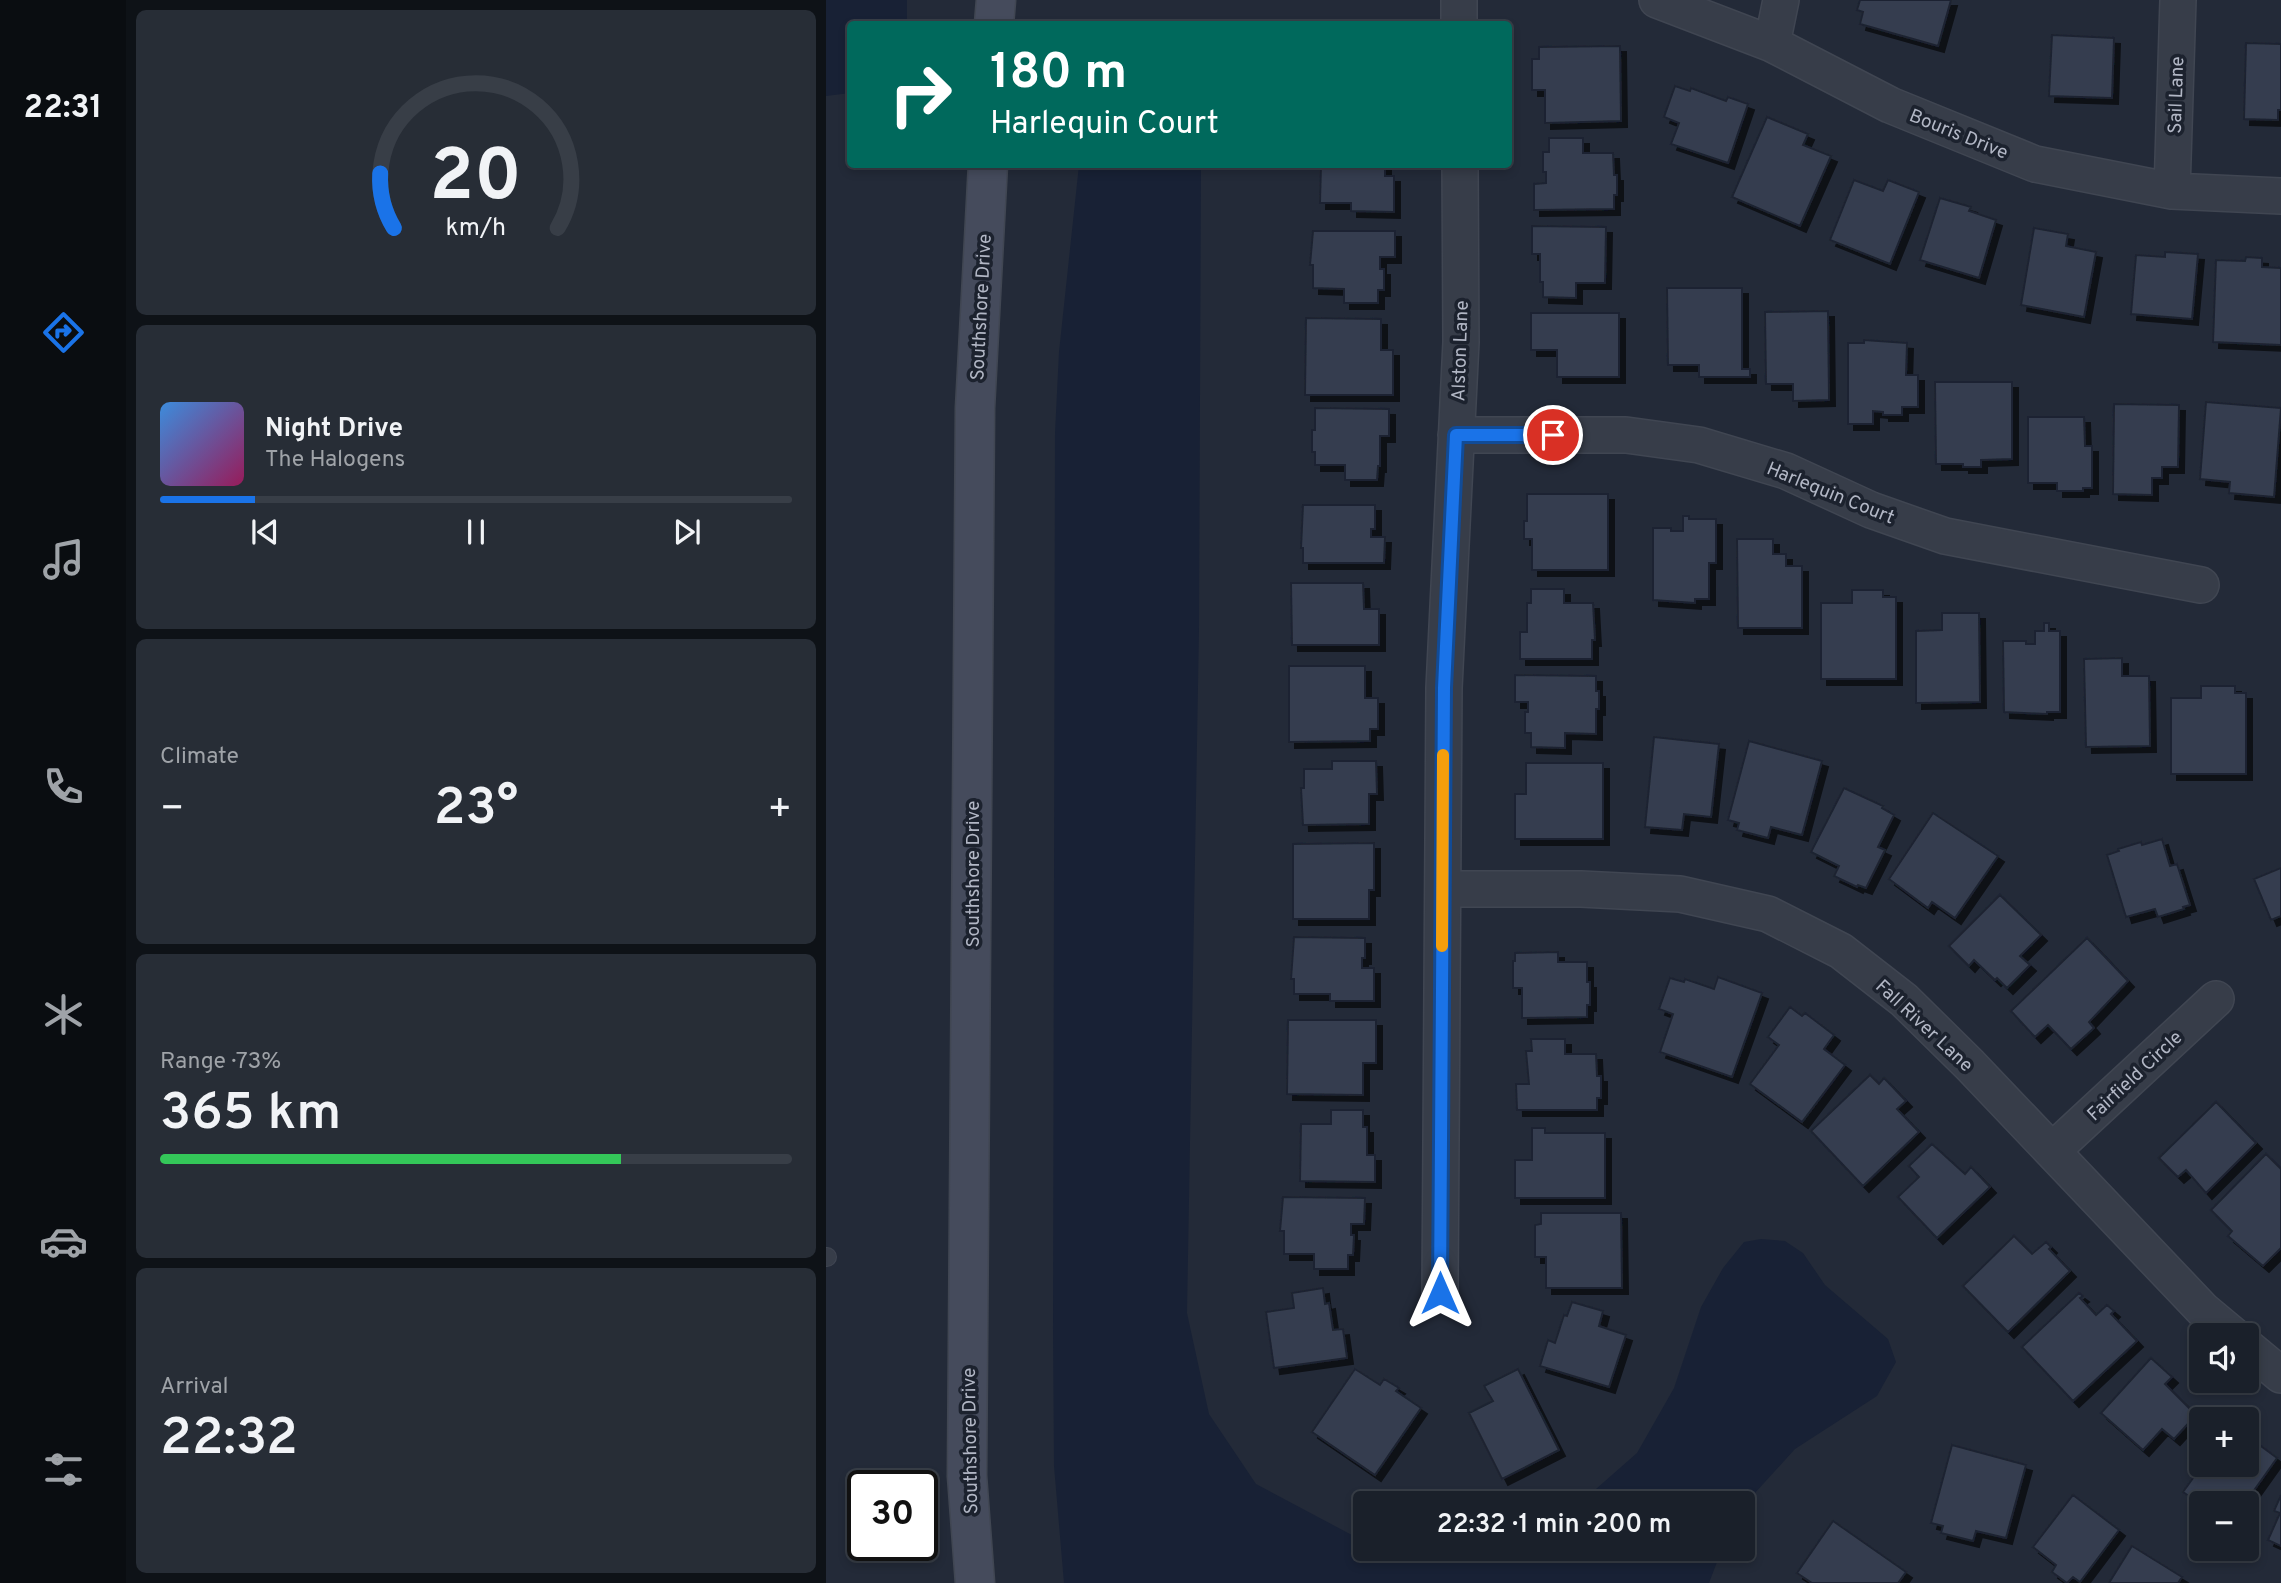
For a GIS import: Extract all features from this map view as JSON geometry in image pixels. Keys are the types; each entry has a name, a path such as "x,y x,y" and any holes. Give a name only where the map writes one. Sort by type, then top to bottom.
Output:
{"street":[{"path":"994,21 996,0"},
{"path":"1459,0 1460,21"},
{"name":"Bouris Drive","path":"1657,0 1772,44 1890,105 2035,164 2172,191 2281,196"},
{"path":"1772,44 1781,0"},
{"name":"Sail Lane","path":"2172,191 2178,0"},
{"name":"Southshore Drive","path":"975,1583 967,1462 975,408 988,168"},
{"name":"Alston Lane","path":"1440,1293 1444,688 1461,342 1460,168"},
{"name":"Harlequin Court","path":"1456,435 1626,435 1699,445 1786,471 1871,510 1945,536 2201,585"},
{"name":"Fall River Lane","path":"1443,890 1581,889 1680,894 1768,914 1841,951 1904,1000 2203,1310 2219,1323"},
{"name":"Fairfield Circle","path":"2052,1151 2216,999"},
{"path":"2259,1357 2281,1375"}],"water":[{"path":"826,0 907,0 907,21 847,21 847,93 826,96"},
{"path":"1079,168 1201,168 1199,629 1187,1313 1209,1414 1256,1484 1353,1536 1353,1561 1717,1561 1709,1583 1064,1583 1054,1466 1055,433 1059,352"},
{"path":"1761,1239 1785,1241 1803,1253 1825,1285 1888,1339 1896,1362 1877,1396 1795,1449 1755,1493 1594,1491 1637,1453 1674,1388 1701,1307 1723,1268 1744,1242"}],"building":[{"path":"1860,0 1951,0 1938,46 1860,24 1863,12 1857,10"},
{"path":"2052,35 2114,38 2112,98 2049,96"},
{"path":"2246,43 2281,44 2281,110 2278,110 2278,120 2244,119"},
{"path":"1620,46 1621,121 1545,123 1545,90 1532,90 1532,59 1539,59 1539,47"},
{"path":"1675,86 1690,91 1691,88 1726,101 1728,97 1748,104 1728,163 1671,144 1679,123 1664,117"},
{"path":"1767,117 1808,134 1803,145 1831,156 1800,226 1732,197"},
{"path":"1549,138 1583,138 1583,153 1613,153 1614,175 1617,175 1614,209 1534,210 1534,184 1546,183 1543,152 1549,152"},
{"path":"1321,168 1385,168 1385,176 1394,176 1394,212 1351,211 1351,203 1320,203"},
{"path":"1854,180 1883,191 1888,180 1919,192 1890,264 1830,240"},
{"path":"1940,198 1971,207 1969,211 1996,220 1979,278 1920,260"},
{"path":"1532,226 1606,227 1605,283 1576,283 1576,298 1543,297 1540,254 1532,254"},
{"path":"2034,228 2068,234 2066,246 2096,252 2084,317 2021,305"},
{"path":"1313,231 1395,231 1395,257 1380,257 1380,269 1384,269 1384,290 1378,290 1378,303 1344,303 1344,289 1313,288 1313,265 1310,265"},
{"path":"2165,252 2198,254 2192,319 2131,314 2136,255 2165,257"},
{"path":"2246,257 2262,258 2262,267 2281,268 2281,345 2213,342 2216,260 2245,261"},
{"path":"1667,288 1742,288 1742,369 1750,369 1750,377 1699,377 1699,365 1668,365"},
{"path":"1828,311 1829,400 1793,401 1793,384 1766,384 1765,312"},
{"path":"1531,313 1619,313 1619,377 1557,377 1557,350 1531,350"},
{"path":"1306,318 1381,319 1381,350 1393,350 1393,395 1305,395"},
{"path":"1864,340 1907,343 1906,375 1918,375 1918,407 1902,407 1902,415 1883,415 1883,412 1873,411 1873,424 1848,424 1848,343 1864,343"},
{"path":"1935,382 2012,382 2012,459 1981,460 1981,467 1936,464"},
{"path":"2206,402 2281,408 2274,497 2229,493 2230,482 2200,479"},
{"path":"2114,404 2179,405 2178,467 2162,467 2162,478 2152,478 2152,495 2113,494"},
{"path":"1315,408 1389,409 1389,436 1380,436 1377,480 1345,480 1345,465 1315,465 1312,430 1315,430"},
{"path":"2028,417 2084,417 2085,446 2092,446 2092,488 2083,488 2083,491 2057,491 2057,483 2028,483"},
{"path":"1527,494 1608,494 1608,570 1532,570 1532,539 1524,539"},
{"path":"1303,505 1375,505 1375,529 1371,529 1371,537 1385,537 1384,563 1303,563"},
{"path":"1683,516 1689,516 1689,519 1716,519 1716,563 1709,563 1709,599 1695,599 1695,603 1653,600 1653,528 1683,531"},
{"path":"1737,539 1773,539 1773,554 1786,554 1786,566 1802,566 1802,628 1738,628"},
{"path":"1291,583 1363,583 1364,609 1379,609 1379,645 1292,645"},
{"path":"1531,589 1564,589 1564,603 1593,603 1595,640 1592,640 1592,659 1520,659 1520,632 1527,632 1527,603 1531,603"},
{"path":"1852,590 1883,590 1883,597 1896,597 1896,679 1821,679 1821,603 1852,603"},
{"path":"1942,613 1979,613 1980,702 1916,703 1916,631 1942,630"},
{"path":"2044,623 2049,623 2049,631 2060,631 2060,712 2004,712 2003,641 2026,641 2026,644 2035,644 2035,631 2044,631"},
{"path":"2122,658 2122,676 2149,676 2150,746 2086,747 2084,659"},
{"path":"1289,666 1365,666 1365,698 1378,698 1378,729 1370,729 1370,741 1289,742"},
{"path":"1515,675 1596,676 1599,709 1596,709 1596,734 1565,733 1565,748 1531,747 1531,733 1525,733 1528,702 1515,702"},
{"path":"2201,686 2235,686 2235,693 2246,693 2246,774 2171,774 2171,698 2201,698"},
{"path":"1654,737 1719,744 1711,817 1684,814 1682,830 1645,827"},
{"path":"1749,741 1822,761 1802,835 1771,827 1768,838 1737,830 1739,823 1728,820"},
{"path":"1332,761 1376,761 1377,794 1369,794 1369,824 1303,825 1301,788 1304,788 1304,769 1332,769"},
{"path":"1526,763 1603,763 1603,839 1515,839 1515,794 1526,794"},
{"path":"1844,788 1883,806 1882,808 1894,815 1878,847 1885,850 1866,888 1857,887 1834,876 1839,866 1811,852"},
{"path":"1933,813 1998,856 1955,918 1932,902 1928,908 1889,879"},
{"path":"2162,839 2170,866 2177,864 2190,905 2158,917 2155,909 2126,917 2107,855 2141,842 2142,845"},
{"path":"1374,843 1374,890 1369,890 1369,919 1293,919 1293,844"},
{"path":"2281,868 2281,916 2271,920 2254,879"},
{"path":"2000,895 2041,935 2020,956 2030,965 2007,988 1974,960 1969,966 1949,946"},
{"path":"1294,937 1365,938 1362,968 1374,968 1374,1001 1330,1001 1330,994 1294,994 1294,979 1291,979"},
{"path":"2087,938 2128,981 2089,1022 2094,1028 2071,1049 2048,1025 2035,1037 2011,1011"},
{"path":"1558,952 1558,962 1587,962 1590,1005 1587,1005 1587,1017 1522,1018 1522,988 1513,988 1515,953"},
{"path":"1718,977 1762,993 1732,1077 1660,1052 1673,1014 1659,1009 1670,978 1684,982 1685,979 1714,989"},
{"path":"1790,1007 1802,1016 1805,1013 1834,1035 1824,1049 1845,1065 1802,1122 1750,1084 1779,1045 1768,1037"},
{"path":"1288,1020 1376,1020 1376,1063 1363,1063 1363,1095 1287,1094"},
{"path":"1531,1039 1565,1039 1565,1054 1596,1054 1597,1076 1601,1076 1601,1098 1597,1098 1597,1110 1517,1110 1516,1084 1529,1084 1526,1051 1532,1051"},
{"path":"1870,1075 1879,1084 1884,1078 1906,1101 1897,1109 1919,1132 1863,1186 1811,1131"},
{"path":"2216,1102 2256,1143 2206,1193 2186,1170 2178,1177 2159,1158"},
{"path":"1331,1110 1363,1110 1363,1127 1367,1127 1367,1155 1375,1155 1375,1182 1300,1181 1301,1124 1331,1124"},
{"path":"1532,1128 1545,1128 1545,1133 1605,1133 1605,1198 1515,1198 1515,1160 1532,1160"},
{"path":"1932,1144 1965,1174 1971,1167 1990,1187 1937,1238 1898,1197 1919,1177 1909,1166"},
{"path":"2266,1154 2281,1169 2281,1248 2263,1266 2228,1236 2232,1231 2211,1210"},
{"path":"1283,1197 1365,1198 1364,1224 1351,1224 1351,1235 1354,1235 1353,1255 1348,1255 1348,1269 1314,1269 1314,1254 1284,1254 1284,1231 1280,1231"},
{"path":"1541,1213 1621,1213 1622,1288 1546,1288 1546,1257 1535,1257 1535,1225 1541,1224"},
{"path":"2014,1236 2032,1254 2046,1242 2051,1247 2049,1249 2070,1271 2008,1332 1963,1286"},
{"path":"1323,1288 1325,1304 1329,1303 1333,1330 1343,1329 1347,1358 1274,1368 1266,1312 1294,1308 1292,1293"},
{"path":"2079,1293 2083,1296 2080,1298 2096,1315 2107,1305 2114,1311 2111,1314 2137,1341 2073,1401 2022,1347"},
{"path":"1572,1302 1603,1311 1599,1326 1626,1335 1609,1387 1540,1366 1548,1340 1555,1343 1564,1315 1567,1316"},
{"path":"2151,1358 2172,1377 2165,1384 2189,1408 2189,1423 2174,1439 2162,1429 2143,1450 2101,1413"},
{"path":"1355,1369 1380,1385 1384,1379 1399,1388 1396,1391 1421,1408 1375,1475 1312,1432"},
{"path":"1518,1369 1559,1450 1502,1479 1469,1413 1493,1401 1484,1386"},
{"path":"1952,1445 2026,1465 2006,1538 1976,1531 1973,1541 1941,1533 1943,1526 1931,1523"},
{"path":"2259,1445 2277,1458 2254,1491 2189,1491 2189,1496 2183,1492 2194,1477 2259,1477"},
{"path":"2073,1495 2119,1530 2080,1582 2073,1577 2067,1583 2052,1572 2056,1565 2033,1547"},
{"path":"2281,1495 2281,1546 2268,1540 2280,1513 2274,1511"},
{"path":"1833,1521 1906,1572 1898,1583 1812,1583 1797,1573"},
{"path":"2132,1546 2182,1577 2178,1583 2109,1583"}],"slow traffic":[{"path":"1442,946 1443,755"}],"route":[{"path":"1440,1293 1444,688 1456,435 1553,435"}]}
